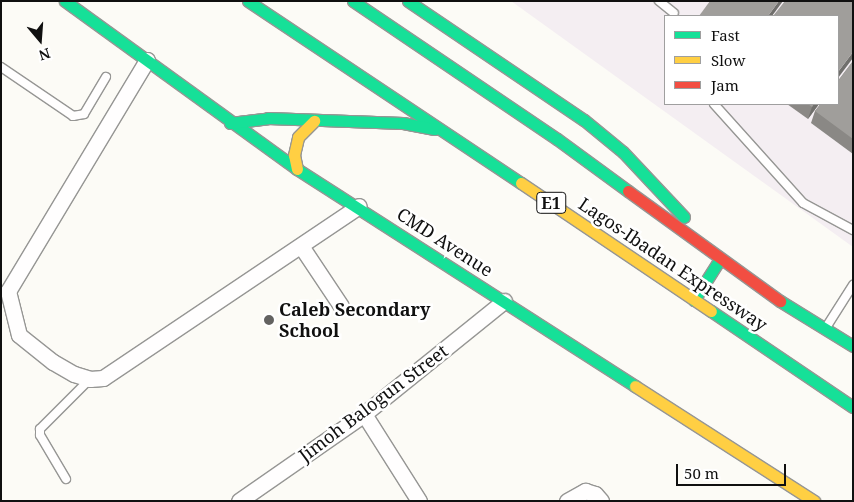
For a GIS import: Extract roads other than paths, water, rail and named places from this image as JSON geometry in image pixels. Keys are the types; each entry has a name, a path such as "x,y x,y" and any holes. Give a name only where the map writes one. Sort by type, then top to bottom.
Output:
{"main road":[{"name":"CMD Avenue","path":"65,1 230,123 297,169 359,206 814,501"},
{"name":"Lagos-Ibadan Expressway","path":"248,1 454,136 853,408"},
{"name":"Lagos-Ibadan Expressway","path":"353,1 557,139 720,259 853,346"},
{"path":"408,1 584,120 623,152 695,230 700,244"},
{"path":"230,123 268,118 403,123 426,126 454,136"},
{"path":"297,169 294,155 298,137 314,121"},
{"path":"694,300 720,259"}],"street":[{"path":"147,60 8,292 19,335 53,362 74,374 90,379 103,378 359,206"},
{"path":"301,246 341,306"},
{"name":"Jimoh Balogun Street","path":"240,501 364,414 504,301"},
{"path":"364,414 419,501"},
{"path":"567,501 585,491 595,494 601,501"}],"lane":[{"path":"659,1 674,13"},
{"path":"1,67 73,116 84,114 106,78"},
{"path":"715,105 803,202 853,230"},
{"path":"826,327 853,285"},
{"path":"66,479 40,435 40,428 90,379"}],"place":[{"name":"Caleb Secondary School","path":"269,320"}]}
